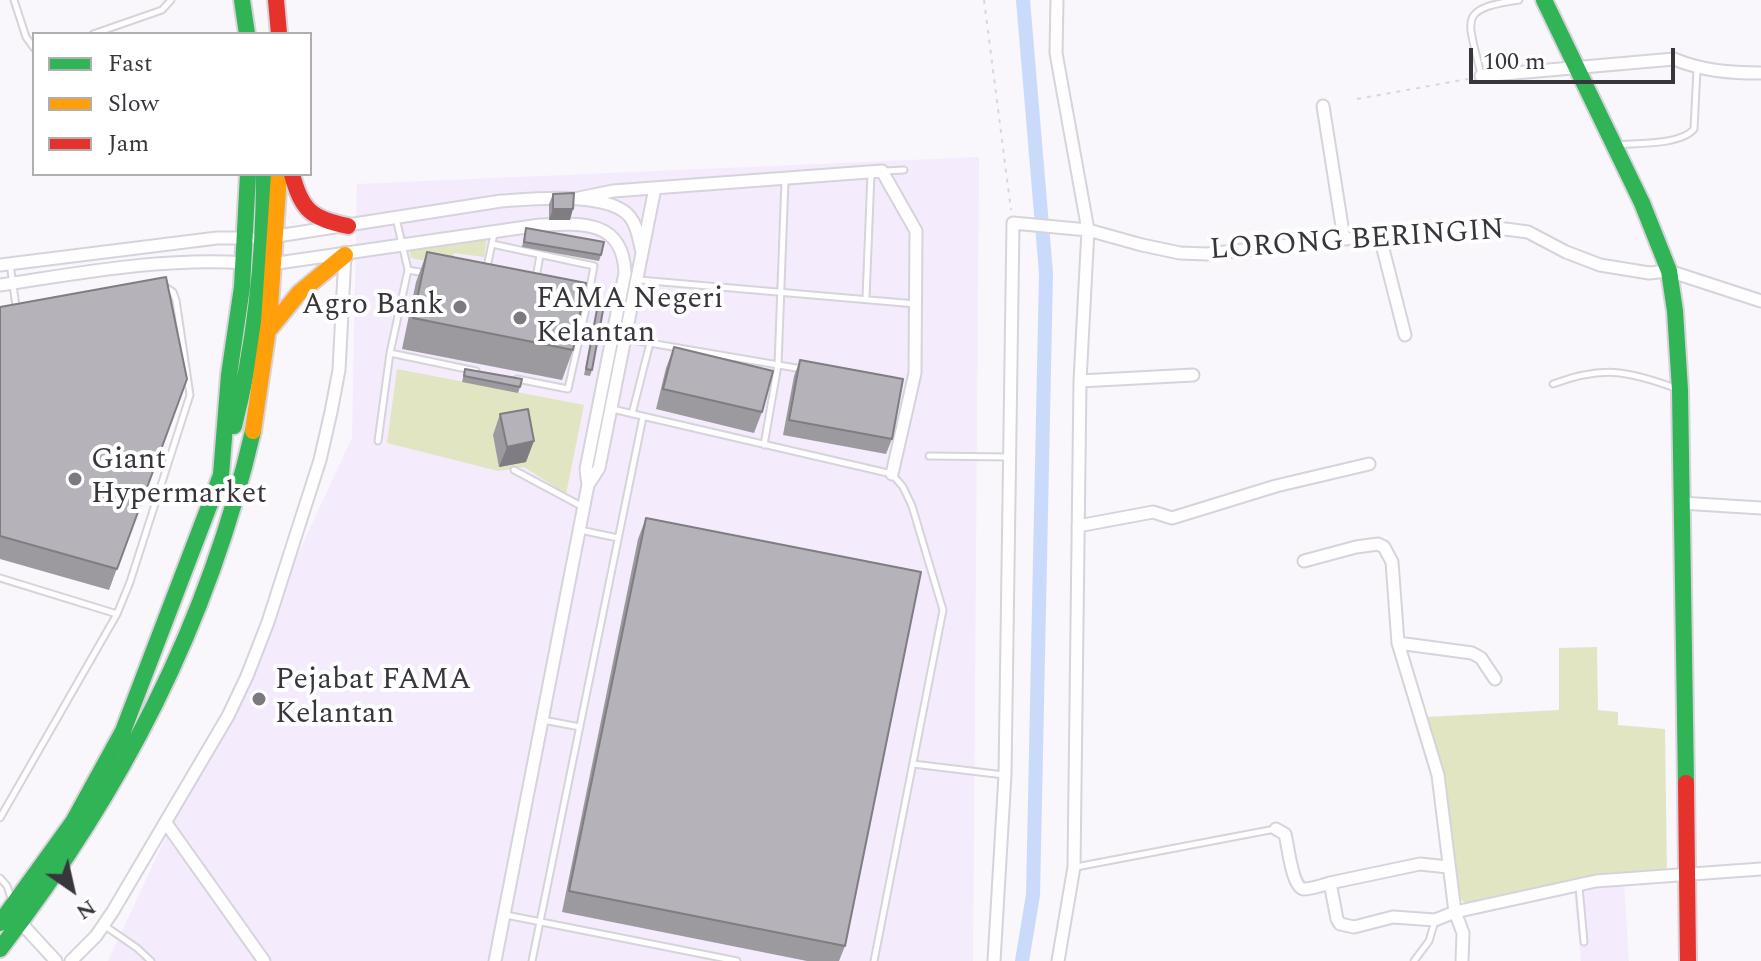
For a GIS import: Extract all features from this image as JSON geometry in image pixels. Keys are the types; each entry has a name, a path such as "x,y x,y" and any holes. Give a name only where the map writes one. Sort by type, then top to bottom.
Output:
{"main road":[{"path":"242,0 247,32"},
{"path":"276,0 279,32"},
{"path":"1544,0 1655,232 1669,271 1680,390 1688,961"},
{"path":"248,176 260,237"},
{"path":"10,919 94,819 139,739 183,646 217,555 245,466 268,331 258,264 264,176"},
{"path":"0,949 10,919 73,822 123,731 221,475 229,375 242,287 258,264 260,237 278,176"},
{"path":"292,176 296,192 309,212 318,219 348,226"},
{"path":"268,331 299,293 345,255"}],"street":[{"path":"1057,0 1056,53 1088,230 1080,381 1074,867 1058,961"},
{"path":"1481,76 1674,59 1697,68 1728,73 1761,73"},
{"path":"1323,106 1344,239"},
{"path":"572,200 595,193 877,172 916,231 915,373 892,474"},
{"path":"588,485 599,468 655,188"},
{"path":"5,264 217,238 260,237 501,201 536,199 605,203 619,207 635,225 642,252"},
{"name":"LORONG BERINGIN","path":"1016,224 1088,230 1142,245 1200,254 1344,239 1516,230 1528,232 1600,265 1649,273 1669,271 1761,301"},
{"path":"994,961 1005,775 1016,224"},
{"path":"0,285 180,262 258,264 404,246 493,239 540,225 588,225 601,228 611,235 625,260 625,273 586,469 588,485 495,961"},
{"path":"1380,237 1405,335"},
{"path":"71,961 105,925 228,716 247,676 320,460 339,370 345,255"},
{"path":"1080,381 1193,375"},
{"path":"1078,526 1153,512 1172,518 1276,486 1369,464"},
{"path":"1681,503 1761,508"},
{"path":"1304,561 1378,544 1384,547 1392,562 1398,643 1438,775 1455,912 1463,933 1462,961"},
{"path":"1398,643 1472,653 1481,658 1495,679"},
{"path":"166,823 264,961"},
{"path":"1276,829 1285,834 1294,881 1303,889 1420,864 1448,867"},
{"path":"1330,883 1337,919 1346,927 1393,917 1435,920 1455,912 1579,884 1761,869"},
{"path":"10,919 56,961"}],"lane":[{"path":"14,0 26,37 32,45"},
{"path":"99,32 162,10 171,0"},
{"path":"1481,76 1470,22 1474,13 1488,5 1519,0"},
{"path":"1614,145 1677,140 1688,136 1694,129 1697,68"},
{"path":"866,298 877,172 904,170"},
{"path":"764,445 778,365 785,179"},
{"path":"378,441 390,353 408,270 396,218"},
{"path":"487,270 493,239 540,255 594,266 568,389 509,377"},
{"path":"536,280 540,255"},
{"path":"5,264 13,283 16,306"},
{"path":"408,270 434,274"},
{"path":"637,280 782,290 917,304"},
{"path":"0,818 117,614 190,395 176,300 167,286 159,285"},
{"path":"573,301 587,304"},
{"path":"8,308 30,304"},
{"path":"625,339 808,370"},
{"path":"632,414 650,343"},
{"path":"390,353 479,371"},
{"path":"1553,384 1581,374 1607,371 1635,375 1680,390"},
{"path":"897,387 911,390"},
{"path":"611,409 892,474 903,487 912,506 942,602 941,625 874,961"},
{"path":"532,961 643,417"},
{"path":"929,456 1009,457"},
{"path":"514,470 583,507"},
{"path":"579,530 618,538"},
{"path":"0,578 117,614"},
{"path":"543,720 580,727"},
{"path":"913,764 1005,775"},
{"path":"1074,867 1276,829"},
{"path":"0,878 10,893 10,919"},
{"path":"1579,884 1584,942"},
{"path":"505,915 737,961"},
{"path":"1414,961 1429,941 1435,920"},
{"path":"105,925 151,961"}],"path":[{"path":"984,0 1016,224"},
{"path":"1357,99 1481,76"}],"shaded area":[{"path":"979,157 973,961 108,961 352,438 357,184"},
{"path":"1624,884 1629,961 1581,961 1574,892"}],"green space":[{"path":"487,237 484,257 454,253 452,266 411,258 409,248"},
{"path":"397,369 584,405 566,494 524,467 498,471 387,443"},
{"path":"1597,647 1598,710 1618,712 1618,725 1665,729 1667,875 1599,875 1468,904 1462,901 1457,886 1437,753 1426,717 1559,710 1559,648"}],"building":[{"path":"574,193 573,209 553,209 553,194"},
{"path":"526,228 604,242 601,255 524,242"},
{"path":"427,252 586,283 573,350 413,318"},
{"name":"Giant Hypermarket","path":"166,277 187,379 117,569 0,536 0,307"},
{"path":"598,304 604,305 592,370 586,369"},
{"path":"674,347 773,371 762,412 663,389"},
{"path":"800,360 903,379 892,439 789,420"},
{"path":"465,369 522,379 520,387 464,376"},
{"path":"528,409 534,441 507,447 500,414"},
{"path":"646,518 921,572 845,946 569,891"}],"waterway":[{"path":"1022,961 1033,895 1046,273 1023,0"}],"traffic: fast":[{"path":"242,0 247,32"},
{"path":"1544,0 1642,203 1669,271 1680,390 1686,783"},
{"path":"0,923 73,822 123,731 221,475 229,375 242,287 248,176"},
{"path":"234,426 248,364 257,301 264,176"},
{"path":"0,949 84,829 155,704 212,572 253,431"}],"traffic: slow":[{"path":"253,431 269,322 279,176"},
{"path":"268,331 299,293 345,255"}],"traffic: jam":[{"path":"276,0 279,32"},
{"path":"293,176 299,196 310,211 325,220 348,226"},
{"path":"1686,783 1688,961"}],"place":[{"name":"Agro Bank","path":"460,307"},
{"name":"FAMA Negeri Kelantan","path":"520,318"},
{"name":"Giant Hypermarket","path":"75,479"},
{"name":"Pejabat FAMA Kelantan","path":"259,699"}]}
